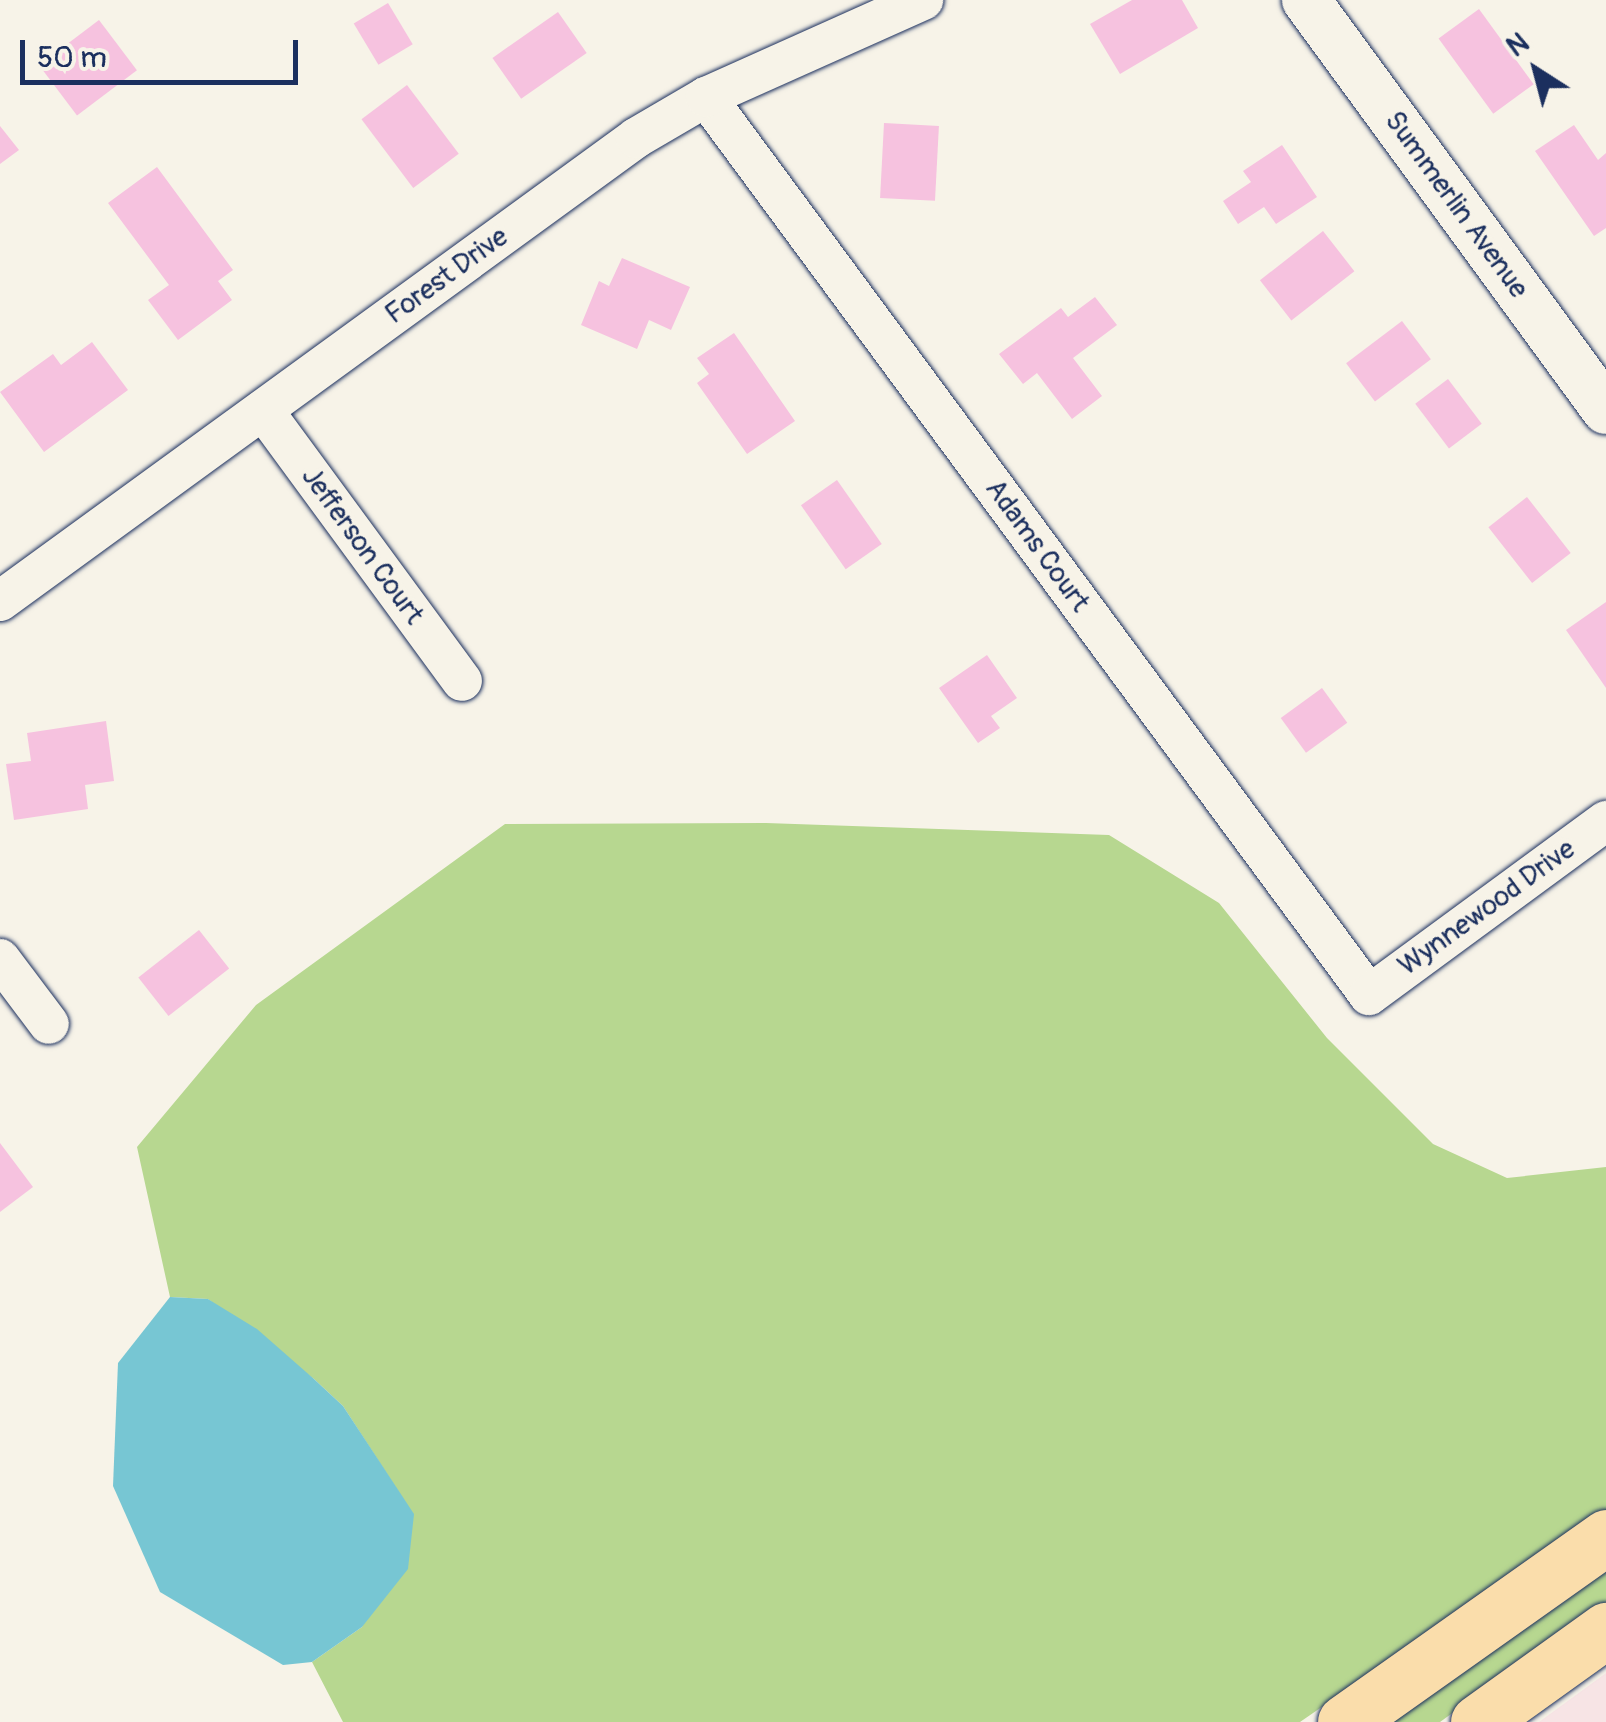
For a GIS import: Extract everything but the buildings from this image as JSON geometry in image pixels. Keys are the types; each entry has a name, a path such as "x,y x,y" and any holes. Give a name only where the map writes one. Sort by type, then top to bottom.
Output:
{"main road":[{"path":"1345,1722 1606,1537"},
{"path":"1478,1722 1606,1630"}],"street":[{"name":"Forest Drive","path":"0,601 636,138 706,97 923,0"},
{"name":"Summerlin Avenue","path":"1306,0 1606,410"},
{"name":"Adams Court","path":"706,97 1368,995"},
{"name":"Jefferson Court","path":"263,410 462,681"},
{"name":"Wynnewood Drive","path":"1368,995 1606,822"},
{"path":"0,958 49,1024"}],"shaded area":[{"path":"1606,1673 1606,1722 1539,1722"}],"green space":[{"path":"766,823 1109,835 1219,903 1327,1038 1433,1144 1507,1178 1606,1167 1606,1511 1300,1722 343,1722 312,1662 362,1627 413,1514 343,1406 314,1379 208,1299 170,1297 137,1147 256,1005 505,824"},
{"path":"1606,1564 1606,1603 1440,1722 1376,1722"}],"water":[{"path":"170,1297 208,1299 257,1329 314,1379 343,1406 414,1514 408,1569 362,1627 312,1662 283,1665 160,1592 113,1486 118,1363"}]}
